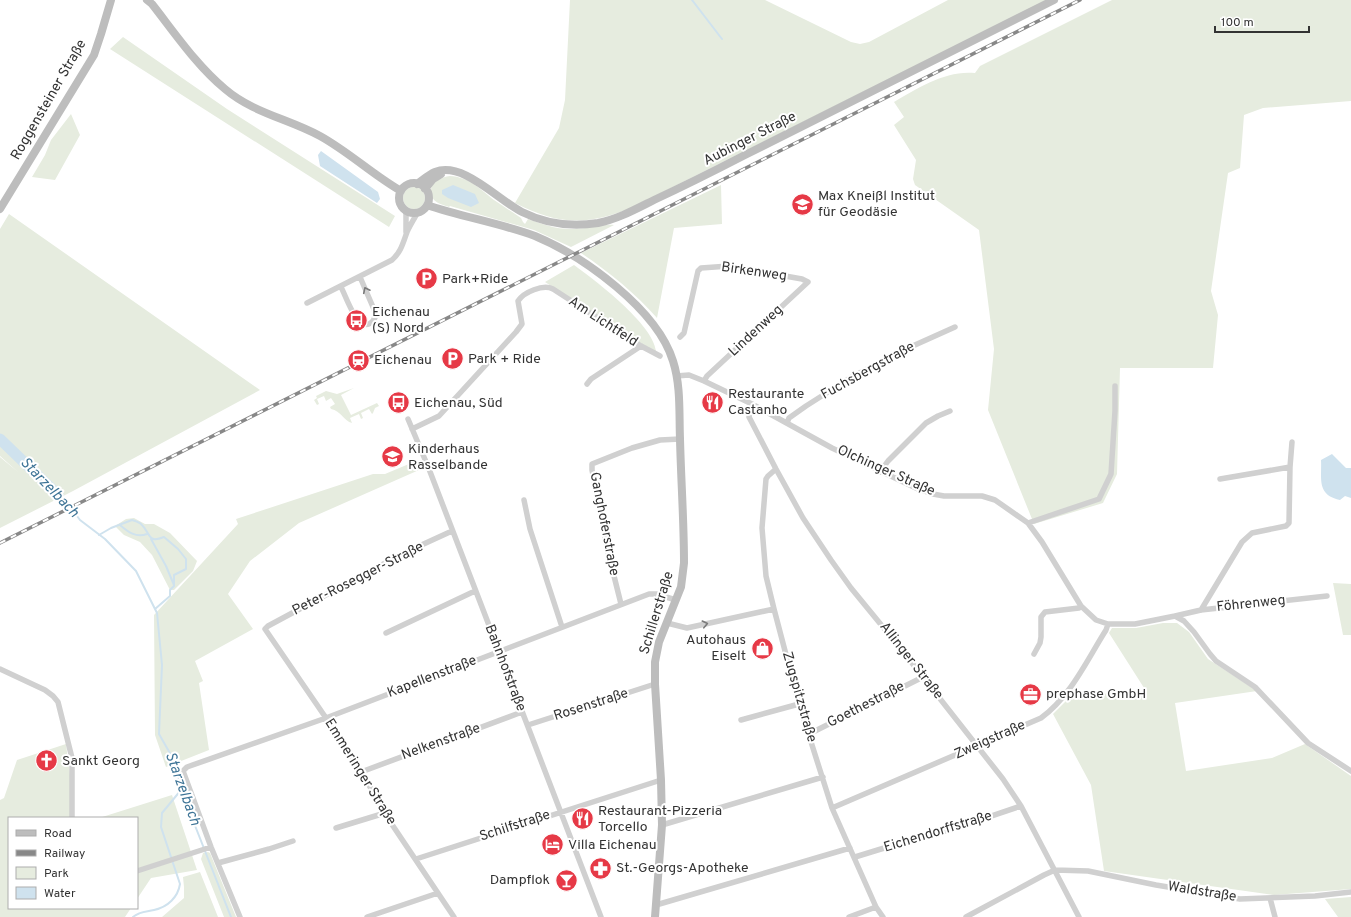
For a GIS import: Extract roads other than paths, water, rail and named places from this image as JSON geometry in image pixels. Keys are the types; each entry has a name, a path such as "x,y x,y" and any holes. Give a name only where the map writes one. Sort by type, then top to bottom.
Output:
{"main road":[{"name":"Roggensteiner Straße","path":"0,209 94,55 111,0"},
{"path":"147,0 152,4 211,76 236,97 261,111 320,136 401,191"},
{"name":"Aubinger Straße","path":"417,184 435,172 444,170 451,171 469,176 509,204 531,216 547,222 569,224 599,222 625,214 696,180 1054,0"},
{"path":"425,189 433,179 442,173 451,171"},
{"path":"417,184 425,189 428,195 427,205 422,211 412,213 406,210 400,203 399,199 401,191 408,185 417,184"},
{"name":"Schillerstraße","path":"427,205 516,230 545,241 571,254 594,269 618,288 659,333 670,352 676,376 679,398 684,563 683,579 656,652 655,662 662,826 655,917"}],"street":[{"path":"406,210 406,234"},
{"path":"307,303 392,260 400,252 406,234 418,212"},
{"name":"Birkenweg","path":"680,337 684,333 698,271 701,268 729,266 802,279 808,282"},
{"path":"341,287 357,320 362,324 369,324 374,320 376,314 360,277"},
{"name":"Lindenweg","path":"704,381 707,376 808,282"},
{"name":"Am Lichtfeld","path":"412,429 439,416 516,332 522,324 523,319 518,301 522,296 541,288 547,287 553,289 641,346 660,356"},
{"name":"Fuchsbergstraße","path":"787,423 789,418 850,378 906,348 955,327"},
{"path":"587,384 591,379 641,346"},
{"name":"Olchinger Straße","path":"676,376 689,375 704,381 752,404 880,472 933,494 944,496 989,497 1028,523 1042,542 1081,606 1096,620 1102,623 1135,624 1175,616"},
{"path":"1028,523 1099,499 1112,474 1115,386"},
{"name":"Allinger Straße","path":"752,404 749,417 804,518 839,571 1003,779 1021,806 1079,917"},
{"path":"880,472 888,461 926,423 950,411"},
{"name":"Bahnhofstraße","path":"408,419 429,469 601,917"},
{"name":"Ganghoferstraße","path":"621,604 608,552 592,464 632,448 660,440 680,439"},
{"path":"1201,610 1242,542 1252,533 1286,526 1289,523 1292,442"},
{"path":"1220,479 1290,467"},
{"name":"Zugspitzstraße","path":"776,469 766,479 762,528 766,576 800,704 832,808 876,907 883,917"},
{"path":"524,500 530,529 562,627"},
{"name":"Peter-Rosegger-Straße","path":"265,629 404,553 452,531"},
{"path":"386,633 475,591"},
{"name":"Kapellenstraße","path":"210,848 183,771 187,767 326,718 649,594 656,594 676,600"},
{"name":"Föhrenweg","path":"1175,616 1201,610 1327,596"},
{"path":"1034,654 1040,643 1041,617 1043,614 1046,612 1078,608 1081,606"},
{"path":"667,623 687,628 774,609"},
{"path":"1175,616 1184,621 1216,661 1255,686 1308,742 1351,771"},
{"name":"Zweigstraße","path":"832,808 1041,718 1072,686 1106,630 1108,624"},
{"name":"Emmeringer Straße","path":"265,629 326,718 361,772 385,813 454,917"},
{"path":"0,669 50,692 58,702 72,758 72,817"},
{"name":"Goethestraße","path":"809,734 922,677"},
{"name":"Rosenstraße","path":"528,726 655,684"},
{"path":"741,720 800,704"},
{"name":"Nelkenstraße","path":"361,772 522,712"},
{"path":"662,826 823,777"},
{"name":"Schilfstraße","path":"416,859 661,780"},
{"name":"Eichendorffstraße","path":"855,858 953,829 1021,806"},
{"path":"336,828 385,813"},
{"path":"218,863 293,841"},
{"path":"138,871 210,848 218,863 240,917"},
{"path":"656,905 850,848"},
{"path":"966,917 1044,874 1055,870"},
{"name":"Waldstraße","path":"1055,870 1088,871 1156,885 1240,899 1351,892"},
{"path":"367,917 438,893"},
{"path":"1270,898 1275,917"},
{"path":"849,917 876,907"}],"water":[{"path":"321,151 378,192 380,199 377,203 320,166 318,155"},
{"path":"453,185 475,194 479,203 471,207 442,194 442,190"},
{"path":"1332,454 1346,468 1351,468 1351,498 1345,496 1340,500 1332,498 1324,490 1321,479 1321,460"}],"waterway":[{"path":"692,0 722,39"},
{"name":"Starzelbach","path":"0,439 58,495"},
{"name":"Starzelbach","path":"58,495 80,520 105,539 136,571 157,613 162,665 159,734 175,762 181,790 231,917"},
{"name":"Starzelbach","path":"99,535 111,528 132,520 141,524 152,538 159,539 164,537 178,549 186,559 186,569 174,575 174,586 170,590 170,596 155,609"},
{"name":"Starzelbach","path":"120,525 136,535 147,534"},
{"name":"Starzelbach","path":"151,539 166,566 174,585"},
{"path":"133,917 141,913 159,909 168,904 175,897 179,889 180,884 161,827 162,813 181,790"}],"railway":[{"path":"0,543 1080,0"}],"place":[{"name":"Max Kneißl Institut für Geodäsie","path":"803,204"},
{"name":"Park+Ride","path":"426,279"},
{"name":"Eichenau (S) Nord","path":"357,320"},
{"name":"Park + Ride","path":"453,359"},
{"name":"Eichenau","path":"359,360"},
{"name":"Restaurante Castanho","path":"712,402"},
{"name":"Eichenau, Süd","path":"399,403"},
{"name":"Kinderhaus Rasselbande","path":"393,457"},
{"name":"Autohaus Eiselt","path":"762,648"},
{"name":"prephase GmbH","path":"1030,694"},
{"name":"Sankt Georg","path":"47,761"},
{"name":"Restaurant-Pizzeria Torcello","path":"582,819"},
{"name":"Villa Eichenau","path":"553,845"},
{"name":"St.-Georgs-Apotheke","path":"600,868"},
{"name":"Dampflok","path":"566,880"}]}
